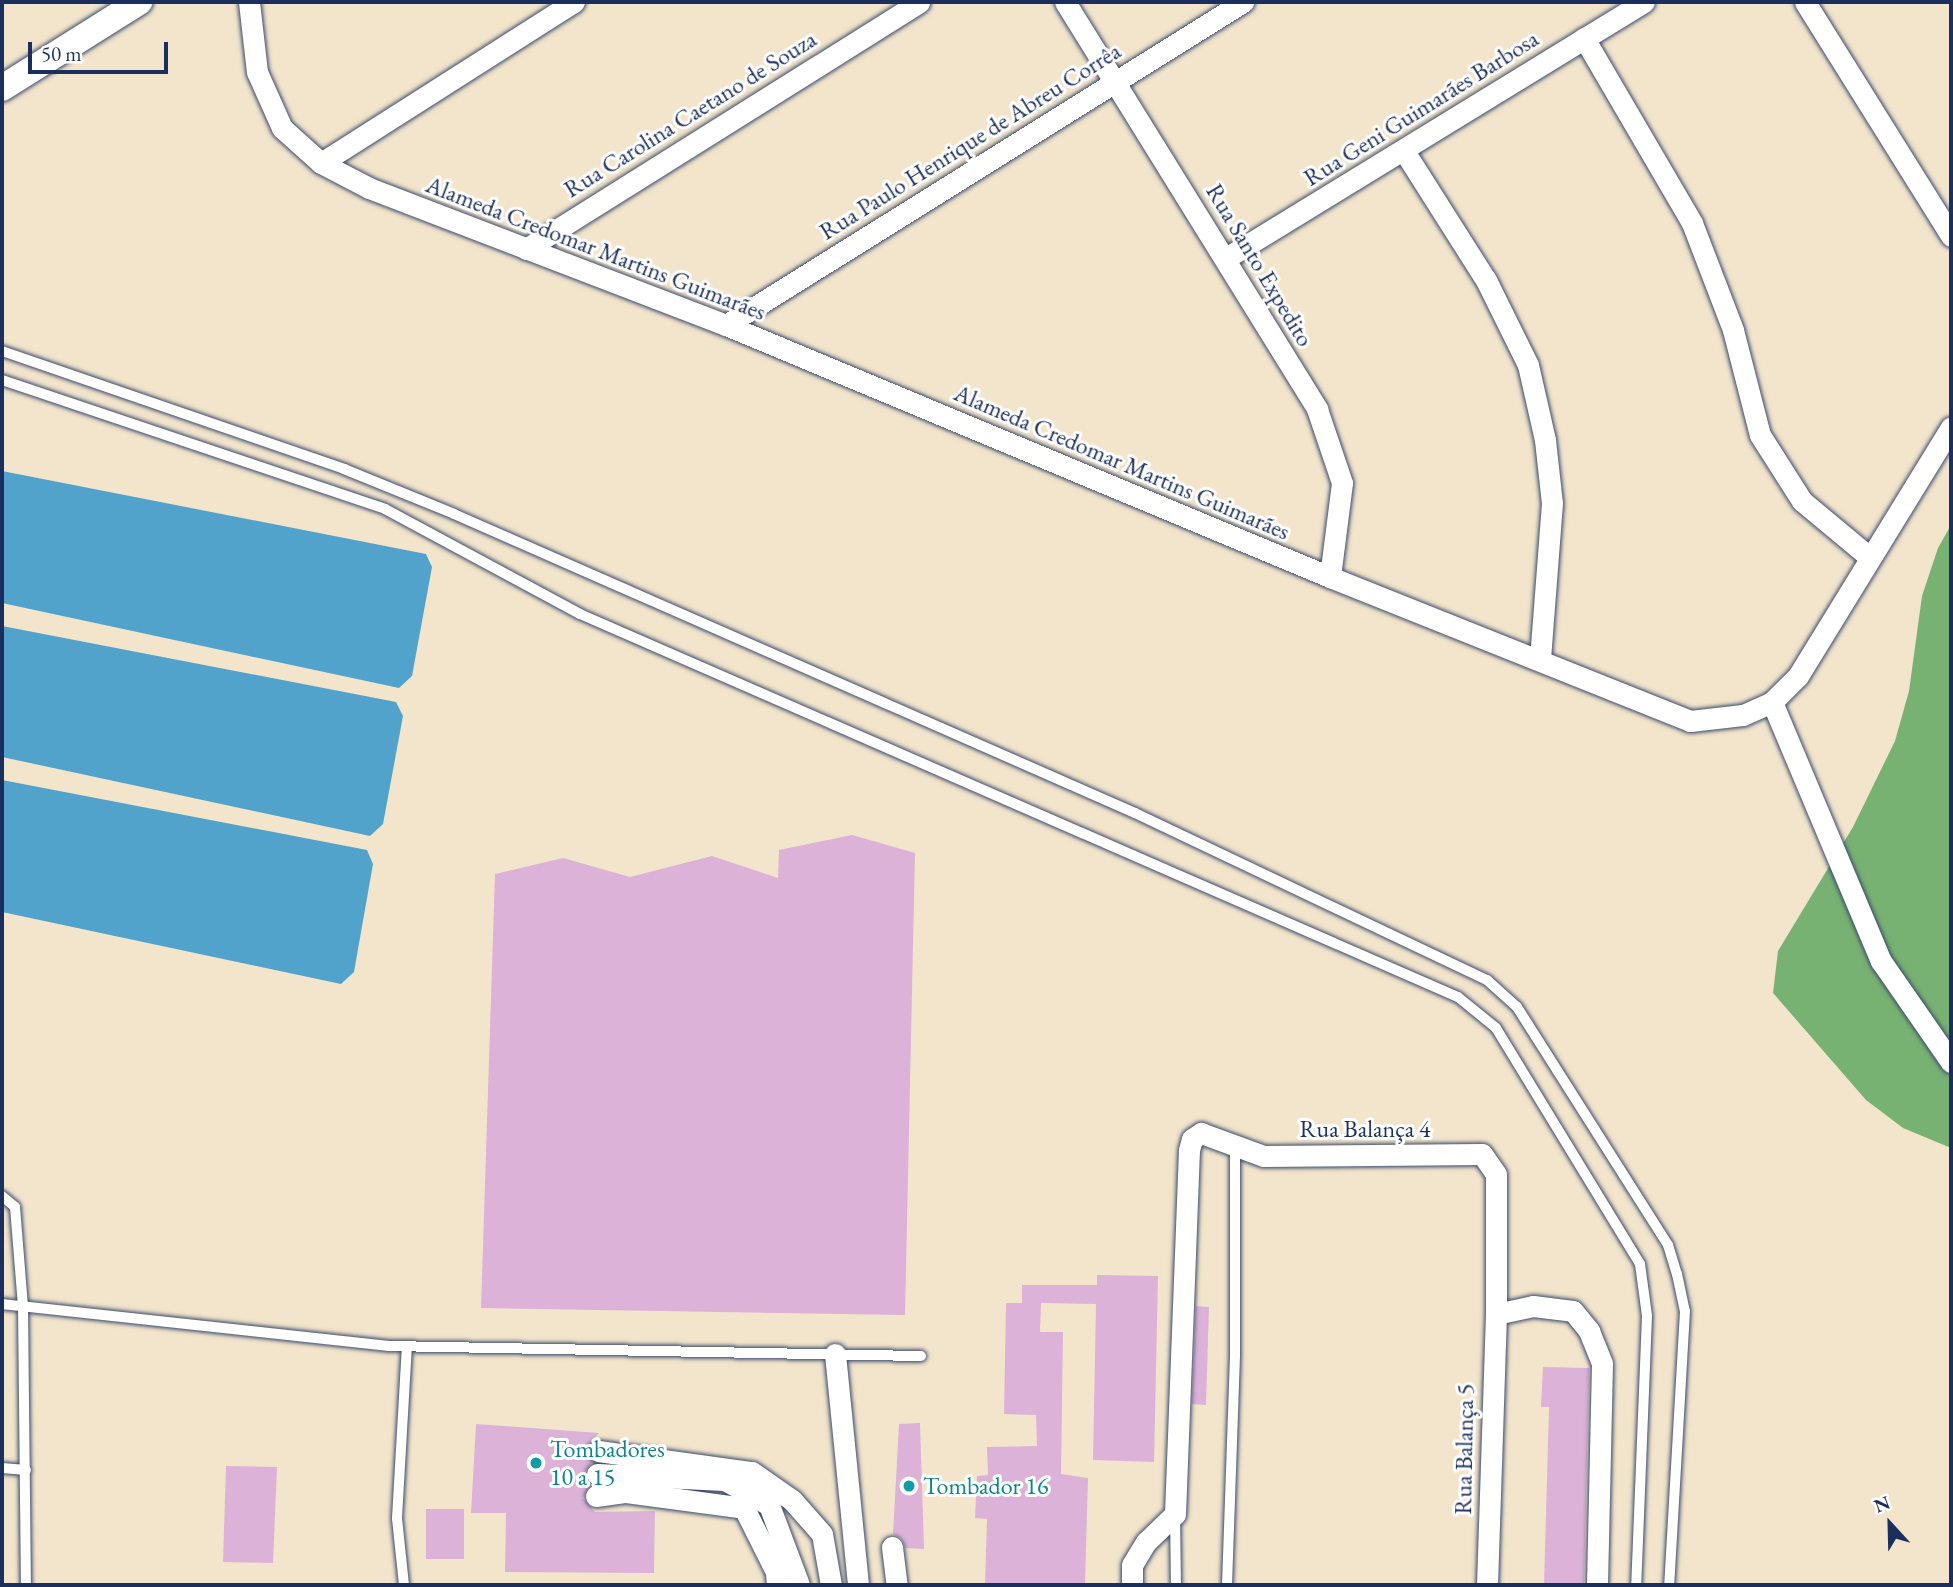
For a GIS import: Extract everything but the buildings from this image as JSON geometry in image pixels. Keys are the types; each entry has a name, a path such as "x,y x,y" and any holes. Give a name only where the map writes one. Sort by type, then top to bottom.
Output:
{"street":[{"path":"2,89 139,2"},
{"name":"Alameda Credomar Martins Guimarães","path":"249,2 257,72 266,100 282,128 321,163 369,188 726,325 1330,577 1540,658 1690,721 1744,715 1772,702 1798,676 1821,643 1868,556 1951,427"},
{"path":"321,163 574,2"},
{"name":"Rua Carolina Caetano de Souza","path":"526,249 919,2"},
{"name":"Rua Santo Expedito","path":"1065,2 1226,258 1317,409 1342,483 1330,577"},
{"name":"Rua Paulo Henrique de Abreu Corrêa","path":"726,325 1243,2"},
{"name":"Rua Geni Guimarães Barbosa","path":"1226,258 1644,2"},
{"path":"1805,2 1951,236"},
{"path":"1584,38 1692,223 1733,330 1760,435 1802,501 1868,556"},
{"path":"1404,150 1486,280 1528,365 1545,440 1552,503 1540,658"},
{"path":"1772,702 1881,961 1951,1062"},
{"name":"Rua Balança 4","path":"1175,1514 1189,1150 1192,1139 1201,1133 1264,1156 1482,1154 1496,1174 1496,1314"},
{"path":"1496,1314 1533,1307 1573,1311 1588,1331 1602,1364 1597,1585"},
{"name":"Rua Balança 5","path":"1487,1585 1496,1314"},
{"path":"835,1354 858,1585"},
{"path":"598,1451 751,1472 792,1500 822,1534 831,1585"},
{"path":"597,1474 725,1480 769,1505 799,1585"},
{"path":"596,1496 626,1492 744,1508 775,1572 777,1585"},
{"path":"1132,1585 1132,1565 1146,1542 1175,1514"},
{"path":"892,1547 897,1585"}],"lane":[{"path":"2,351 344,469 454,514 1135,813 1488,979 1517,1007 1668,1245 1677,1274 1685,1311 1669,1585"},
{"path":"2,380 385,509 580,614 1458,997 1496,1028 1640,1264 1647,1316 1636,1585"},
{"path":"1227,1585 1235,1355 1235,1146"},
{"path":"2,1196 15,1207 23,1306 26,1585"},
{"path":"2,1304 407,1346 921,1356"},
{"path":"404,1585 397,1518 407,1346"},
{"path":"2,1468 26,1469"},
{"path":"1175,1514 1176,1585"}],"green space":[{"path":"1951,525 1951,1148 1903,1128 1866,1100 1773,993 1778,951 1853,827 1895,741 1909,691 1922,596 1938,548"}],"water":[{"path":"2,471 426,554 432,567 412,676 399,688 2,603"},
{"path":"2,626 396,702 403,716 383,824 370,836 2,757"},
{"path":"2,780 367,850 373,864 354,972 341,984 2,912"}],"place":[{"name":"Tombadores 10 a 15","path":"536,1463"},
{"name":"Tombador 16","path":"909,1486"}]}
